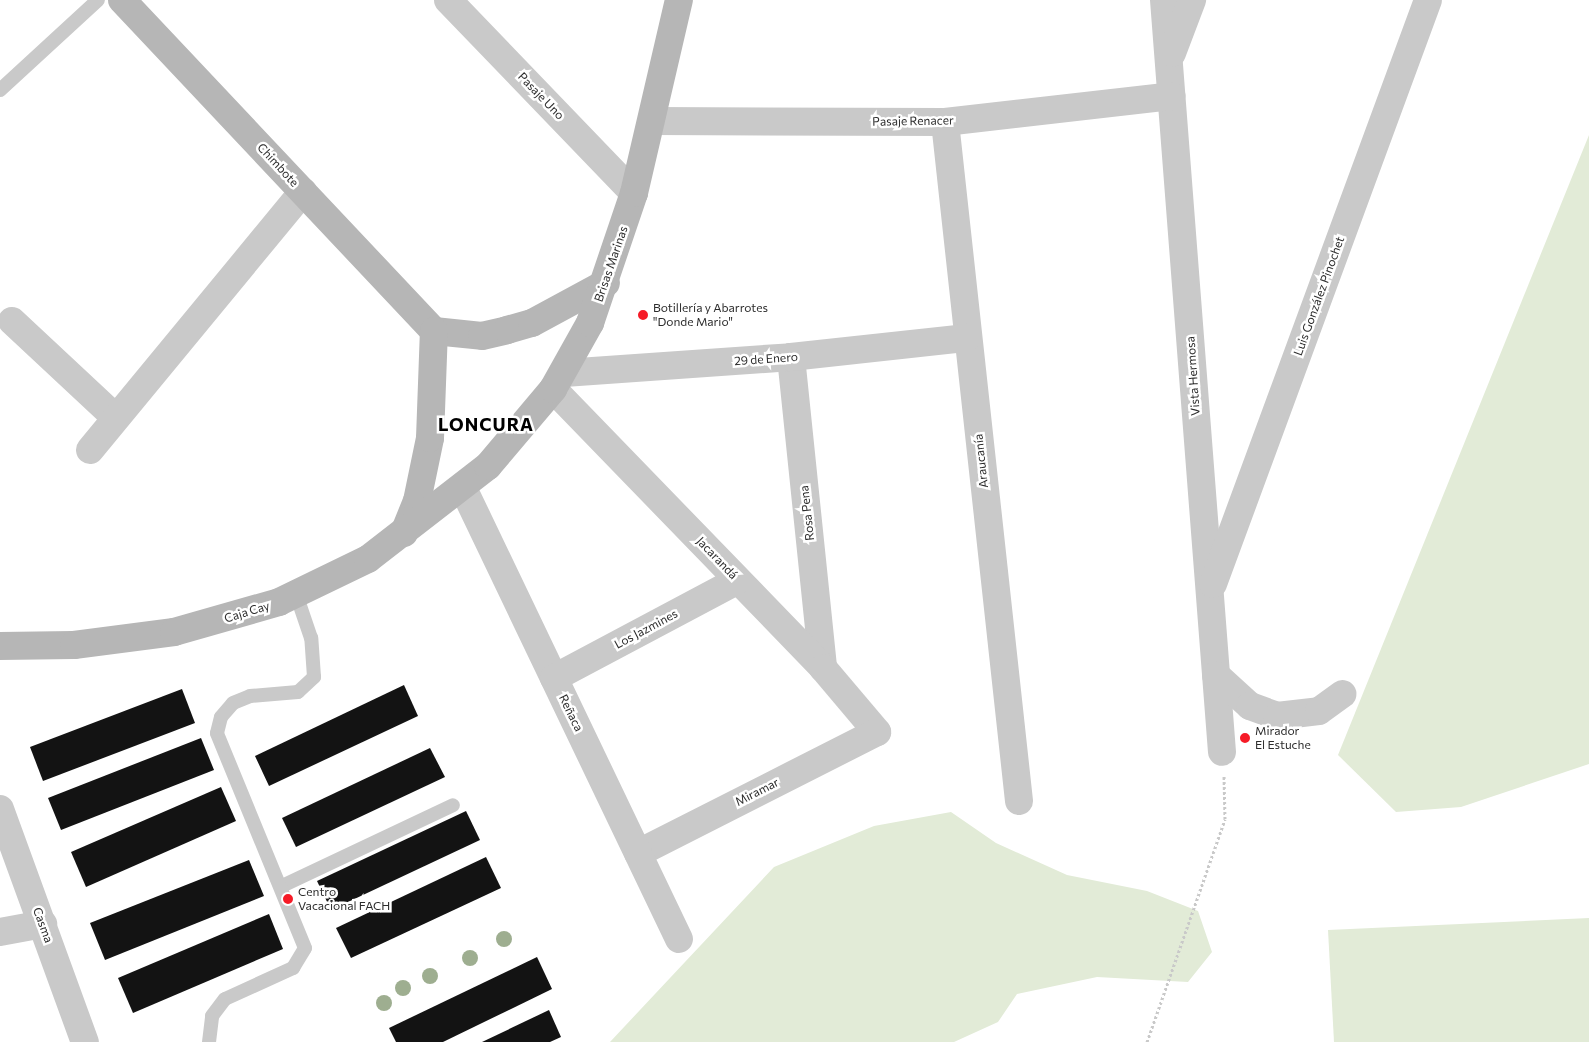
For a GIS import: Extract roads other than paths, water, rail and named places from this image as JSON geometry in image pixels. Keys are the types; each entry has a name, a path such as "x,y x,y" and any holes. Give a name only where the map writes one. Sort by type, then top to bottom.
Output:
{"main road":[{"name":"Chimbote","path":"122,0 434,331"},
{"name":"Brisas Marinas","path":"463,488 512,442 558,381 606,283 634,193 653,121 679,0"},
{"path":"404,533 417,501 430,438 434,331 482,336 508,330 532,323 606,283"},
{"name":"Caja Cay","path":"0,646 74,645 174,632 296,594 368,559 463,488"}],"street":[{"name":"Pasaje Uno","path":"448,0 634,193"},
{"name":"Vista Hermosa","path":"1164,0 1222,752"},
{"path":"1169,61 1192,0"},
{"name":"Luis González Pinochet","path":"1210,592 1428,0"},
{"name":"Pasaje Renacer","path":"653,121 945,122 1172,96"},
{"name":"Araucanía","path":"945,122 967,338 1019,800"},
{"path":"90,450 115,417 303,192"},
{"path":"12,321 115,417"},
{"name":"29 de Enero","path":"558,381 967,338"},
{"name":"Rosa Pena","path":"791,357 823,668"},
{"name":"Jacarandá","path":"558,381 738,580 823,668 877,732"},
{"name":"Reñaca","path":"463,488 679,939"},
{"name":"Los Jazmines","path":"554,678 738,580"},
{"path":"1216,675 1250,706 1277,716 1312,713 1342,694"},
{"name":"Miramar","path":"638,852 877,732"},
{"name":"Casma","path":"0,809 85,1042"},
{"path":"0,932 43,924"}],"lane":[{"path":"0,90 98,0"},
{"path":"209,1042 212,1016 225,999 293,968 303,954 302,934 217,732 220,717 233,702 250,696 298,692 314,677 313,645 296,594"},
{"path":"282,886 453,806"}],"place":[{"name":"Botillería y Abarrotes \"Donde Mario\"","path":"643,315"},
{"name":"Mirador El Estuche","path":"1245,738"},
{"name":"Centro Vacacional FACH","path":"288,899"}],"district":[{"name":"LONCURA","path":"486,424"}]}
